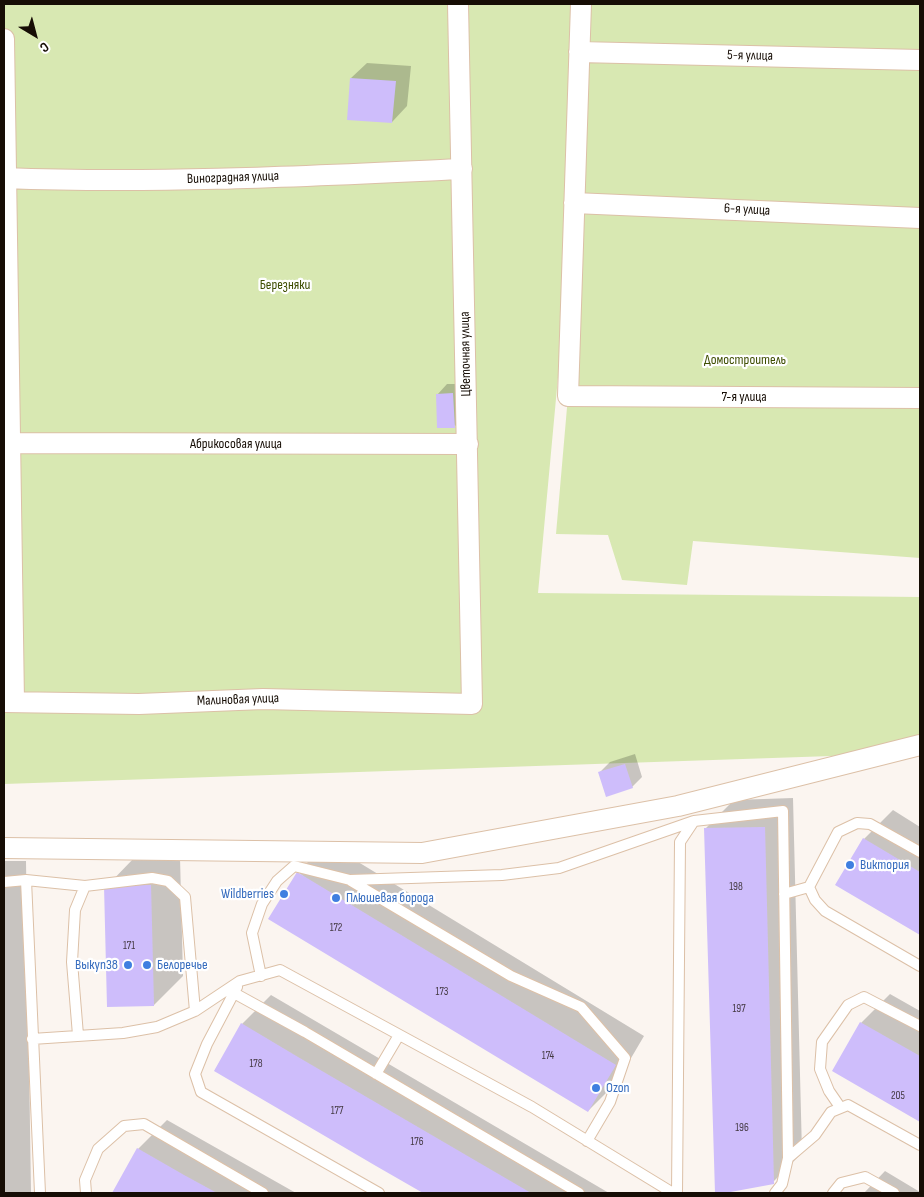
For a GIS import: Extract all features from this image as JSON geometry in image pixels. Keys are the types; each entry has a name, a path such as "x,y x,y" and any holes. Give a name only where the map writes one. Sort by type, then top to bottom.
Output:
{"street":[{"name":"Цветочная улица","path":"458,4 472,704"},
{"path":"574,203 582,4"},
{"path":"4,39 9,702"},
{"name":"5-я улица","path":"579,52 920,60"},
{"name":"Виноградная улица","path":"5,178 145,181 462,169"},
{"name":"6-я улица","path":"574,203 920,218"},
{"name":"7-я улица","path":"574,203 568,396 920,398"},
{"name":"Абрикосовая улица","path":"7,443 468,444"},
{"name":"Малиновая улица","path":"9,702 139,704 263,698 472,704"},
{"path":"4,848 422,853 678,806 920,745"}],"lane":[{"path":"261,976 252,933 262,904 277,881 294,866 350,880 502,875 558,868 694,821 784,811 788,1158 782,1184 775,1193"},
{"path":"677,1193 680,842 694,821"},
{"path":"784,894 809,887 838,832 857,823 870,824 920,852"},
{"path":"4,882 26,880 85,886 152,878 168,881 185,897 195,1011"},
{"path":"26,880 40,1193"},
{"path":"350,880 511,976 582,1007 625,1058 610,1102 587,1141"},
{"path":"78,1036 72,962 75,910 85,886"},
{"path":"809,887 815,900 825,912 920,966"},
{"path":"32,1039 123,1033 157,1027 195,1011 240,981 280,970 532,1108 672,1193"},
{"path":"240,981 207,1044 195,1074 200,1092 379,1193"},
{"path":"234,993 579,1193"},
{"path":"840,1107 829,1091 820,1069 822,1042 848,1004 864,996 920,1026"},
{"path":"376,1074 399,1035"},
{"path":"788,1158 815,1135 830,1112 848,1104 920,1145"},
{"path":"86,1193 85,1180 98,1149 124,1126 144,1124 263,1193"},
{"path":"833,1193 841,1182 865,1177 894,1193"}],"green space":[{"name":"Березняки","path":"4,4 920,4 920,558 693,541 687,585 622,580 608,535 556,534 568,396 573,215 538,593 920,597 920,753 4,784"}],"building":[{"path":"350,78 396,81 392,123 347,120"},
{"path":"453,393 455,428 437,428 436,394"},
{"path":"625,764 633,788 606,797 598,772"},
{"path":"765,827 774,1184 725,1193 715,1193 704,828"},
{"path":"863,838 920,872 920,935 835,885"},
{"path":"297,872 616,1065 588,1112 268,919"},
{"path":"151,885 154,1006 107,1007 104,886"},
{"path":"860,1022 920,1056 920,1122 832,1071"},
{"path":"241,1023 531,1193 423,1193 376,1166 214,1071"},
{"path":"137,1148 184,1175 217,1193 112,1193"}],"place":[{"name":"Виктория","path":"850,865"},
{"name":"Wildberries","path":"284,894"},
{"name":"Плюшевая борода","path":"336,898"},
{"name":"Выкуп38","path":"128,965"},
{"name":"Белоречье","path":"147,965"},
{"name":"Ozon","path":"596,1088"}],"park label":[{"name":"Домостроитель","path":"745,360"}]}
